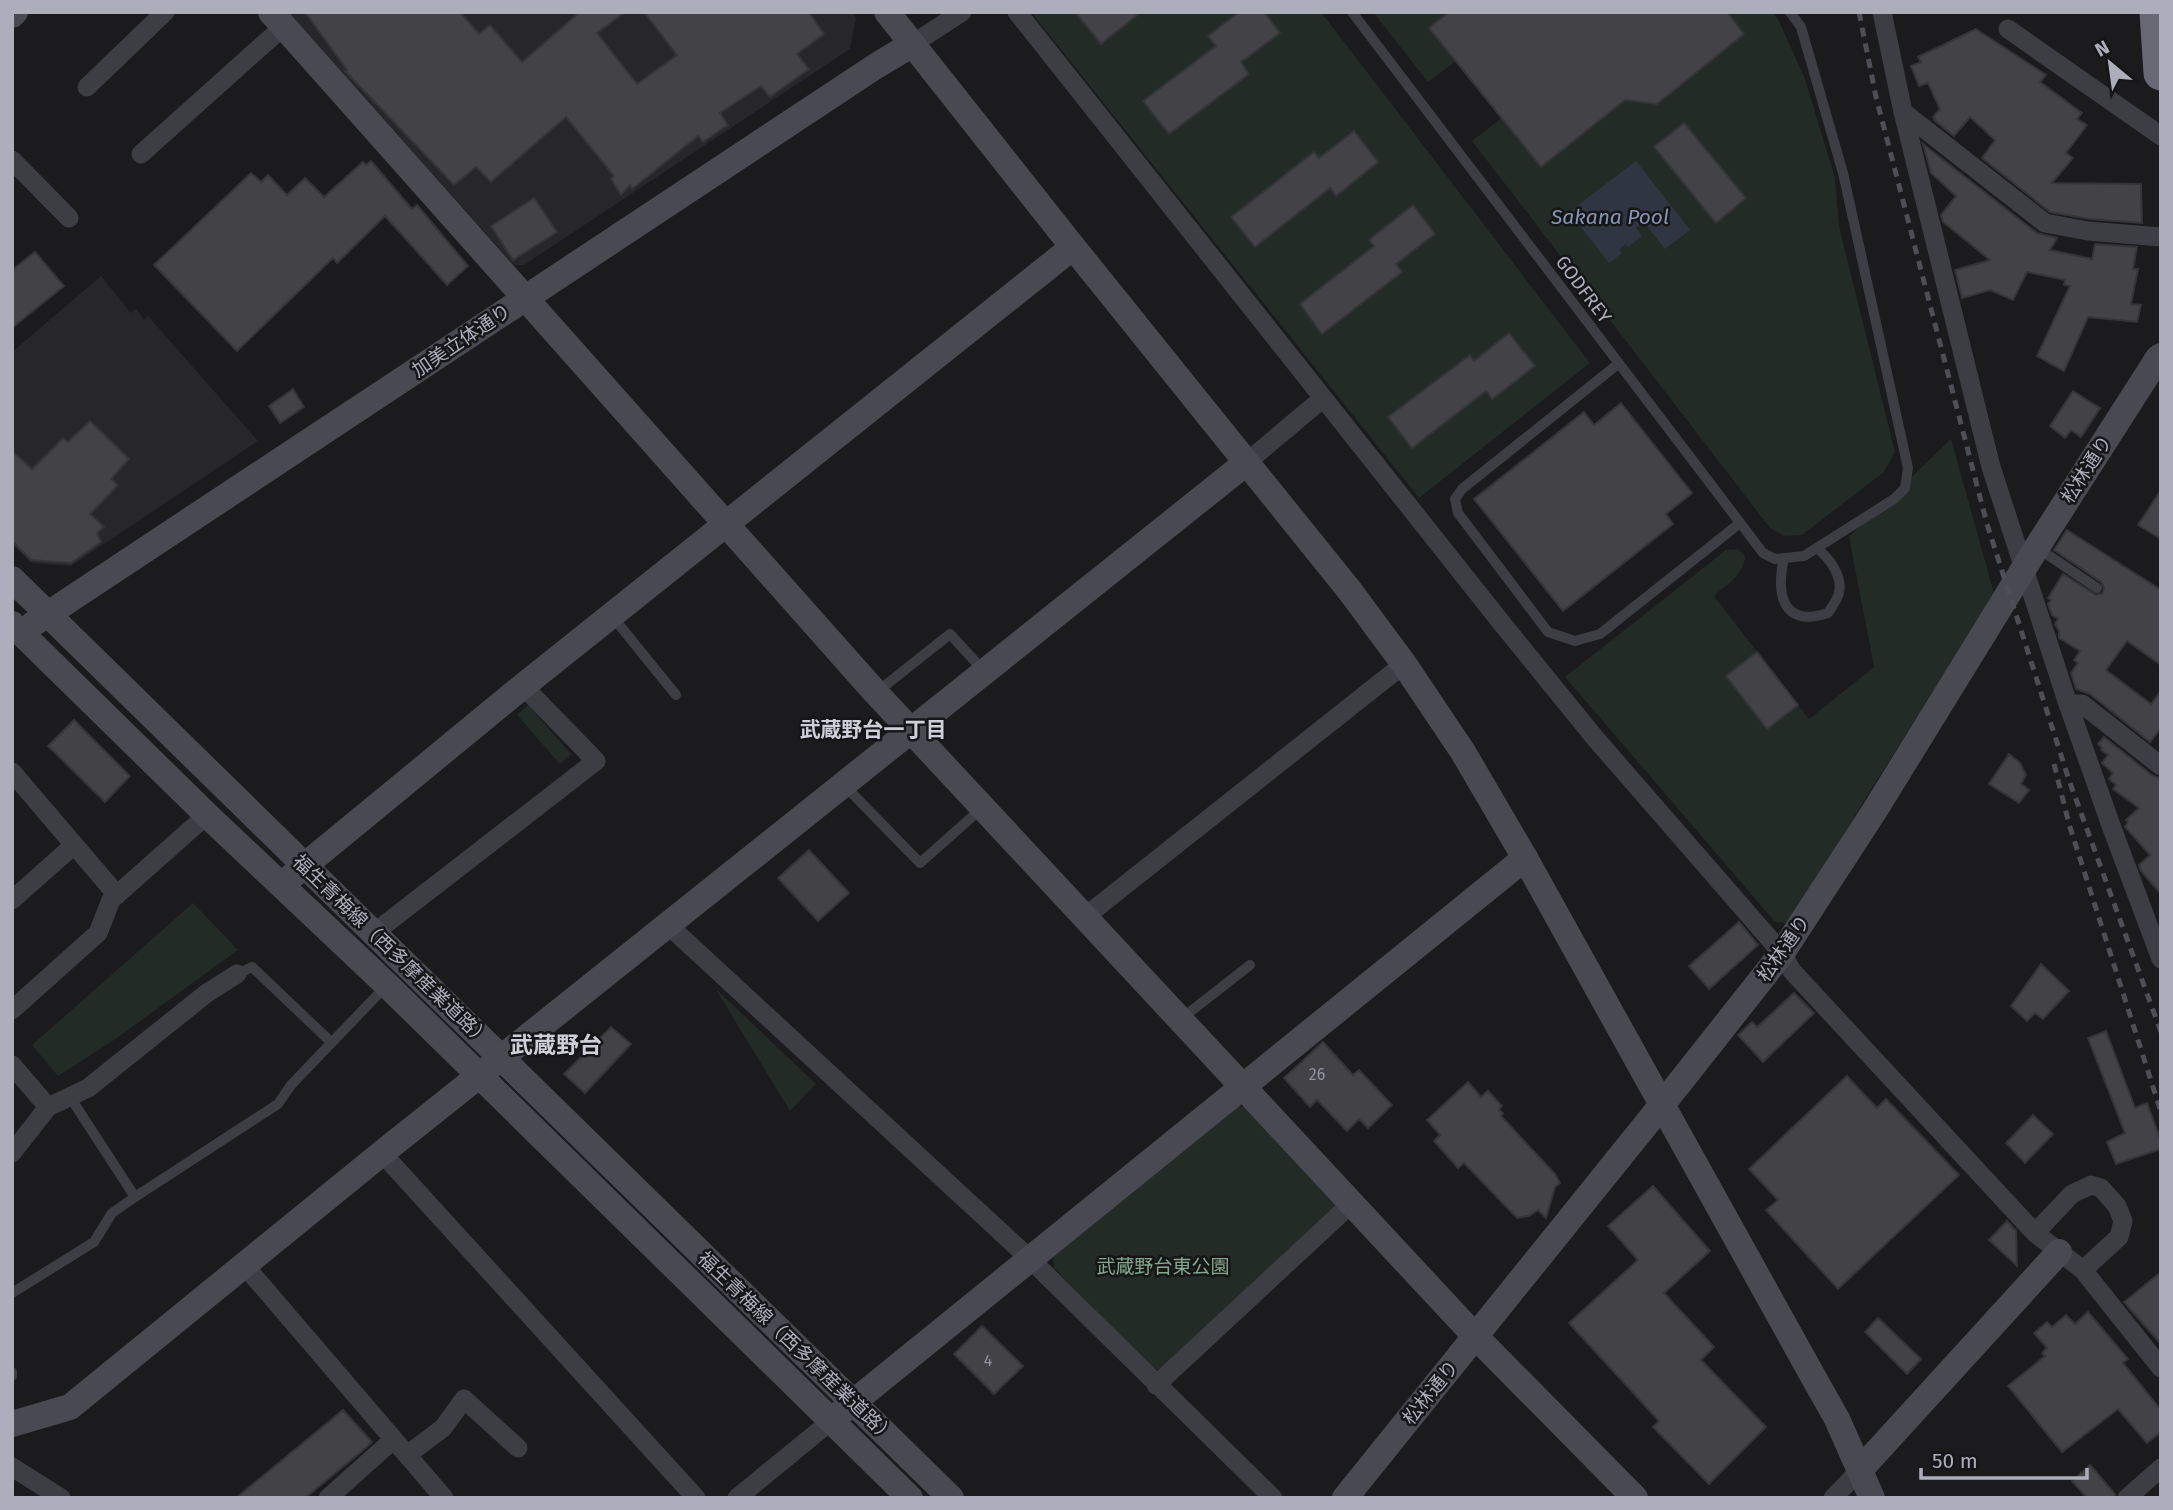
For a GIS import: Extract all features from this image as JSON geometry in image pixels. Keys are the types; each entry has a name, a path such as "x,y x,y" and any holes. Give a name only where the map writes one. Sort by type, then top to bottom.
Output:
{"highway":[{"path":"2157,12 2161,73"}],"street":[{"path":"87,87 164,12"},
{"path":"887,12 1350,591 1404,664 1463,752 1663,1104 1837,1419 1872,1498"},
{"path":"911,45 962,12"},
{"path":"1017,12 1322,399 1595,738 1782,953 1792,971 2035,1233 2083,1270 2161,1368"},
{"path":"1882,12 1903,112 1990,467 2068,704 2161,959"},
{"path":"141,154 277,19 876,693 1475,1336 1634,1498"},
{"path":"2008,29 2161,136"},
{"name":"加美立体通り","path":"15,631 48,614 659,207 911,45"},
{"path":"1903,112 2045,223 2088,231 2161,237"},
{"path":"12,160 69,218"},
{"path":"281,886 523,686 1073,247"},
{"name":"松林通り","path":"1345,1498 1782,953 1875,810 2037,547 2161,356"},
{"path":"12,1424 70,1407 667,924 1246,463 1322,399"},
{"name":"福生青梅線（西多摩産業道路）","path":"12,579 951,1498"},
{"name":"福生青梅線（西多摩産業道路）","path":"15,631 387,985 909,1498"},
{"path":"1086,916 1404,664"},
{"path":"374,933 596,761 523,686"},
{"path":"2068,704 2082,704 2161,766"},
{"path":"12,772 117,895"},
{"path":"12,1010 98,933 111,900 207,815"},
{"path":"12,900 74,845"},
{"path":"737,1498 1525,858"},
{"path":"667,924 1030,1259 1273,1498"},
{"path":"12,1153 48,1107 88,1088 207,993 237,974"},
{"path":"12,1065 48,1107"},
{"path":"382,1153 696,1498"},
{"path":"2035,1233 2072,1194 2091,1185 2101,1188 2117,1206 2123,1221 2119,1237 2083,1270"},
{"path":"1156,1385 1352,1203"},
{"path":"1833,1498 2059,1252"},
{"path":"245,1266 444,1498"},
{"path":"407,1455 443,1427 464,1399 518,1448"},
{"path":"328,1498 393,1440"},
{"path":"12,1467 61,1498"},
{"path":"2127,1498 2161,1468"}],"lane":[{"name":"GODFREY","path":"1352,12 1763,553 1775,559 1784,558"},
{"path":"1790,12 1801,27 1843,173 1908,468 1905,488 1894,499 1804,556 1784,558 1782,596 1787,608 1798,617 1813,618 1828,613 1839,593 1837,574 1829,558 1817,548"},
{"path":"1618,364 1462,489 1455,499 1458,513 1548,632 1575,641 1600,634 1740,523"},
{"path":"2037,547 2097,588"},
{"path":"612,616 676,695"},
{"path":"876,693 950,634 984,671"},
{"path":"844,784 919,863 982,808"},
{"path":"1181,1019 1250,965"},
{"path":"237,974 252,967 331,1042"},
{"path":"12,1293 94,1242 112,1213 278,1104 291,1085 387,985"},
{"path":"70,1097 135,1197"}],"shaded area":[{"path":"288,12 852,12 856,18 850,49 524,265 514,265"},
{"path":"101,276 131,313 136,309 144,320 148,316 258,441 71,566 31,563 12,544 12,352"}],"green space":[{"path":"1031,12 1321,12 1590,363 1419,498"},
{"path":"1373,12 1533,12 1428,82"},
{"path":"1638,12 1773,12 1805,79 1835,178 1839,226 1895,452 1884,472 1802,535 1784,536 1770,528 1472,141"},
{"path":"1951,439 1994,593 1788,923 1775,922 1565,677 1726,550 1738,549 1745,556 1742,569 1714,596 1809,719 1874,667 1849,537"},
{"path":"528,705 571,754 560,764 517,715"},
{"path":"193,903 238,950 114,1040 58,1076 32,1045"},
{"path":"715,988 816,1084 790,1111"},
{"name":"武蔵野台東公園","path":"1238,1107 1245,1107 1337,1198 1336,1208 1163,1369 1153,1369 1054,1268 1053,1257"}],"water":[{"name":"Sakana Pool","path":"1636,161 1690,230 1665,249 1644,222 1636,228 1642,236 1628,247 1626,244 1619,249 1622,253 1609,263 1569,212"}],"building":[{"path":"305,12 460,12 479,34 490,25 522,62 580,12 625,12 597,33 637,84 677,55 644,12 809,12 824,34 797,54 809,69 770,97 761,86 720,113 728,125 703,142 698,136 632,189 630,185 621,195 611,179 614,176 566,117 491,182 476,167 454,185 345,71 347,70"},
{"path":"1075,12 1141,12 1101,44"},
{"path":"1239,12 1264,12 1280,33 1241,62 1249,74 1169,134 1143,101 1216,46 1208,36"},
{"path":"1449,12 1727,12 1744,34 1657,104 1625,100 1541,167 1429,28"},
{"path":"1976,29 2046,75 2040,82 2082,113 2077,119 2087,125 2066,153 2073,158 2052,183 2141,184 2142,223 2090,219 2050,212 1982,158 1995,140 1970,117 1954,136 1934,120 1933,117 1940,109 1928,83 1919,86 1911,66 1921,62 1918,57"},
{"path":"1684,123 1746,198 1716,223 1654,147"},
{"path":"1354,131 1378,162 1336,196 1330,188 1255,247 1231,217 1314,152 1319,158"},
{"path":"1923,144 2037,233 2057,238 2050,250 2092,259 2095,244 2137,247 2133,269 2138,269 2131,304 2141,305 2137,322 2088,317 2064,371 2037,356 2070,286 2064,285 2065,280 2027,272 2013,300 1990,290 1962,298 1955,270 1990,260 1943,222 1941,215 1956,196 1931,173"},
{"path":"371,161 412,209 417,205 468,266 447,285 385,216 337,263 333,258 237,351 154,265 251,173 261,182 268,175 287,195 305,178 324,197 363,162 366,165"},
{"path":"534,198 557,232 513,260 491,226"},
{"path":"1413,205 1435,234 1396,264 1402,272 1322,334 1300,304 1374,246 1369,240"},
{"path":"35,252 64,286 12,328 12,270"},
{"path":"1509,333 1535,366 1492,399 1486,391 1412,448 1388,417 1470,355 1474,361"},
{"path":"293,389 304,407 280,423 269,406"},
{"path":"2073,391 2100,408 2081,437 2071,430 2065,438 2050,426"},
{"path":"1621,403 1692,493 1666,514 1673,524 1563,611 1474,499 1584,412 1594,425"},
{"path":"90,421 129,459 111,479 118,485 90,514 104,527 97,533 101,542 71,563 31,560 12,541 12,451 32,469 63,438 68,442"},
{"path":"2161,490 2161,539 2138,525"},
{"path":"2067,530 2161,590 2161,665 2127,641 2106,670 2151,704 2161,691 2161,728 2150,742 2090,694 2076,689 2071,673 2078,663 2074,660 2080,651 2059,638 2055,624 2058,619 2052,615 2048,604 2051,600 2048,598 2063,574 2096,595 2103,593 2104,588 2101,582 2054,550"},
{"path":"1757,652 1798,705 1767,729 1726,676"},
{"path":"74,720 130,776 105,802 48,746"},
{"path":"2104,737 2153,776 2161,778 2161,894 2139,865 2150,855 2125,827 2128,822 2126,820 2139,808 2113,789 2116,785 2109,779 2113,773 2102,763 2108,755 2098,744"},
{"path":"2009,754 2020,763 2026,775 2021,784 2029,790 2019,803 1989,784"},
{"path":"809,850 849,893 818,921 778,878"},
{"path":"1739,922 1758,945 1709,989 1689,966"},
{"path":"2041,964 2069,991 2043,1019 2035,1013 2027,1021 2011,1006"},
{"path":"1794,993 1814,1013 1763,1062 1738,1035 1752,1022 1757,1027"},
{"path":"611,1027 631,1044 585,1093 564,1074"},
{"path":"2106,1031 2135,1108 2147,1103 2161,1141 2161,1149 2116,1164 2107,1142 2125,1133 2088,1038"},
{"path":"1323,1042 1353,1075 1359,1070 1392,1105 1368,1128 1359,1119 1347,1131 1317,1100 1310,1107 1284,1078"},
{"path":"1847,1076 1877,1108 1886,1099 1959,1175 1838,1289 1766,1210 1778,1200 1749,1169"},
{"path":"1468,1082 1481,1097 1488,1091 1502,1106 1499,1110 1503,1113 1501,1116 1555,1174 1560,1183 1555,1187 1546,1218 1538,1210 1529,1216 1517,1218 1464,1163 1458,1168 1434,1141 1440,1135 1427,1120"},
{"path":"2033,1115 2053,1134 2025,1163 2006,1143"},
{"path":"1653,1186 1710,1251 1664,1293 1714,1347 1701,1360 1766,1427 1709,1484 1653,1427 1659,1421 1569,1323 1638,1260 1608,1226"},
{"path":"2007,1221 2016,1231 2017,1266 1989,1240"},
{"path":"2161,1272 2161,1344 2124,1302"},
{"path":"2088,1312 2128,1359 2123,1363 2161,1410 2161,1432 2147,1443 2118,1409 2062,1452 2008,1386 2045,1356 2042,1353 2047,1348 2034,1333 2047,1322 2052,1327 2066,1315 2075,1324"},
{"path":"1878,1318 1921,1359 1907,1374 1865,1332"},
{"path":"982,1326 1023,1366 994,1394 954,1354"},
{"path":"343,1410 372,1442 305,1498 236,1498"},
{"path":"2090,1465 2115,1494 2115,1498 2087,1498 2072,1481"}],"railway":[{"path":"1859,12 1876,97 1987,524 2069,780 2161,1032"},
{"path":"2054,764 2069,824 2161,1112"}],"district":[{"name":"武蔵野台一丁目","path":"873,730"},
{"name":"武蔵野台","path":"556,1045"}]}
